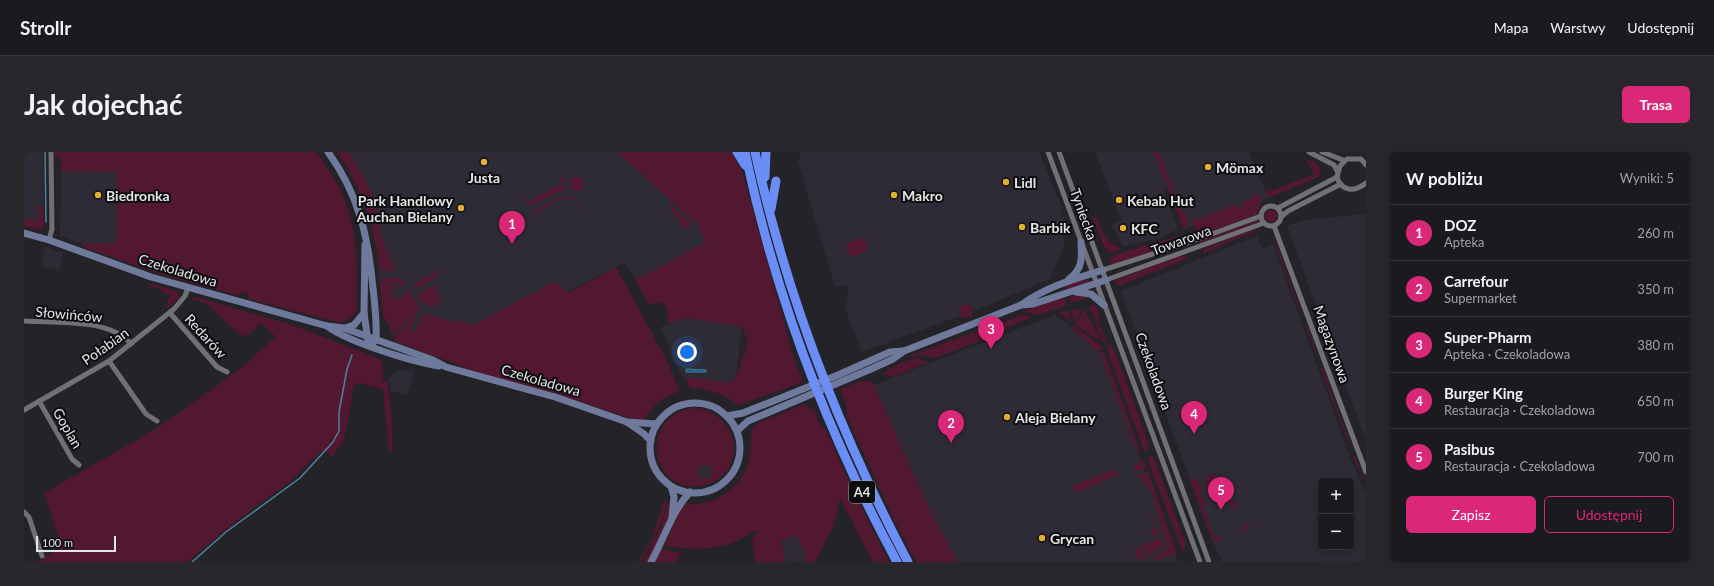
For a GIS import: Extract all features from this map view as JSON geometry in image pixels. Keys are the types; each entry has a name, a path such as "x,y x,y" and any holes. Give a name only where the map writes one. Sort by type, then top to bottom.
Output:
{"highway":[{"path":"737,152 750,173"},
{"path":"745,152 750,173"},
{"name":"A4","path":"756,152 767,200 789,279 811,346 861,469 908,562"},
{"path":"766,152 764,174 767,200"},
{"name":"A4","path":"750,173 769,247 802,350 852,472 897,562"},
{"path":"771,214 776,181"}],"street":[{"path":"49,240 52,229 51,152"},
{"path":"328,152 350,188 366,235 371,265 377,324 376,340 370,345 366,337 364,313 366,235"},
{"name":"Tyniecka","path":"1048,152 1096,283"},
{"name":"Tyniecka","path":"1059,152 1103,270"},
{"path":"1309,152 1334,165 1338,170"},
{"path":"1322,152 1344,160 1356,158 1361,159 1366,165"},
{"path":"1344,160 1338,170 1337,177 1341,184 1351,190 1358,189 1366,184"},
{"path":"1337,177 1278,208 1267,207 1261,216 1264,223 1274,226 1279,223 1288,211 1341,184"},
{"path":"1278,208 1282,217"},
{"name":"Towarowa","path":"1103,270 1187,243 1261,216"},
{"name":"Towarowa","path":"1106,280 1264,223"},
{"name":"Magazynowa","path":"1274,226 1366,472"},
{"name":"Czekoladowa","path":"24,233 49,240 151,277 188,288 327,326 344,328 446,366"},
{"path":"1066,282 1077,273 1080,266 1081,242"},
{"path":"737,431 745,422 864,372 893,359 904,351 1021,305 1032,297 1066,282 1103,270"},
{"name":"Czekoladowa","path":"1103,270 1210,562"},
{"path":"1021,305 1033,304 1106,280"},
{"name":"Czekoladowa","path":"1096,283 1200,562"},
{"name":"Połabian","path":"24,410 109,360 131,344 170,313 182,300 188,288"},
{"path":"1070,293 1084,292 1091,294 1104,305"},
{"name":"Redarów","path":"170,313 217,367 227,372"},
{"path":"344,328 354,325 364,313"},
{"name":"Słowińców","path":"24,322 99,327 118,332 131,344"},
{"name":"Czekoladowa","path":"327,326 336,333 409,358 446,366 555,397 627,422 657,424"},
{"path":"727,416 743,413 838,375 890,352 904,351"},
{"path":"109,360 146,414 157,421"},
{"name":"Goplan","path":"39,401 72,459 79,465"},
{"path":"700,403 711,406 727,416 737,431 740,442 739,456 730,476 712,489 690,492 671,486 654,465 651,452 651,441 657,424 664,415 673,408 687,404 700,403"},
{"name":"Czekoladowa","path":"627,422 651,441"},
{"path":"671,486 674,497 672,518"},
{"path":"651,562 672,518 682,501 690,492"},
{"path":"24,512 29,517 42,556"}],"shaded area":[{"path":"24,152 43,152 44,206 38,206 38,221 24,219"},
{"path":"55,152 316,152 341,190 353,226 357,265 357,310 352,317 340,323 248,299 248,294 241,292 240,296 167,276 83,247 82,244 117,243 117,172 61,171 61,158 55,157"},
{"path":"337,152 349,152 373,194 380,233 395,270 398,271 381,271 369,215 351,174"},
{"path":"338,152 617,152 696,223 706,242 635,280 625,262 441,358 394,342 395,338 383,315 373,227 361,194"},
{"path":"617,152 732,152 742,171 794,358 803,382 739,405 720,394 703,389 690,388 685,377 732,383 739,369 748,343 742,326 684,318 669,324 665,305 658,302 651,305 648,303 635,280 706,242 696,223"},
{"path":"801,152 1039,152 1061,205 1064,220 1065,243 1050,279 984,307 862,352 845,309 849,286 835,286 798,161"},
{"path":"1095,152 1249,152 1268,198 1184,230 1168,188 1163,190 1178,229 1159,238 1123,247 1111,224 1121,220"},
{"path":"1154,152 1159,152 1182,211 1184,211 1189,222 1184,230"},
{"path":"1288,152 1319,164 1321,176 1268,198 1265,192 1268,188 1269,192 1314,174 1307,160"},
{"path":"61,171 117,172 117,243 82,244 60,236"},
{"path":"565,173 563,183 564,190 531,205 526,204 524,200 526,199 528,202 561,184 560,180"},
{"path":"574,177 580,177 584,181 584,187 580,191 574,191 570,187 570,181"},
{"path":"1255,193 1260,194 1262,202 1256,215 1198,236 1192,221 1237,204 1239,208 1244,207 1242,202 1256,196"},
{"path":"564,196 578,200 587,212 586,213 577,200 568,200 566,197 535,213 536,217 534,218 532,215 535,210"},
{"path":"667,201 691,223 691,225 683,229 677,216 675,216"},
{"path":"38,206 44,206 43,230 24,226 24,219 38,221"},
{"path":"1271,210 1275,212 1277,216 1275,220 1271,222 1267,220 1265,216 1267,212"},
{"path":"1366,214 1366,440 1287,226 1304,220"},
{"path":"1096,216 1104,235 1110,242 1121,248 1119,250 1112,253 1105,249 1092,217"},
{"path":"1258,220 1258,222 1200,243 1200,241"},
{"path":"1255,229 1256,231 1204,253 1203,249"},
{"path":"1177,236 1179,242 1176,245 1110,265 1110,258 1115,255"},
{"path":"1257,236 1262,249 1273,244 1352,463 1366,494 1366,562 1222,562 1212,540 1121,291"},
{"path":"864,237 867,243 867,251 854,256 850,255 846,247 847,244"},
{"path":"1274,238 1300,308 1300,312 1273,240"},
{"path":"45,247 63,253 60,270 42,267"},
{"path":"1182,255 1189,258 1118,286 1115,280"},
{"path":"616,267 665,357 679,391 658,402 642,422 556,394 477,372 395,341 395,336 418,313 409,332 415,332 424,313 452,322 453,320 474,325 555,281 568,293"},
{"path":"441,269 436,278 421,287 416,287 413,284"},
{"path":"397,277 403,280 404,285 402,287 400,286 397,281 390,285 392,288 397,285 398,286 392,290 391,293 394,300 406,294 404,290 408,290 420,309 393,335 383,315 380,288 382,279"},
{"path":"1083,279 1087,280 1088,282 1067,290 1066,285"},
{"path":"151,283 178,292 179,297 167,309 168,298 171,297 170,294 167,295 161,290 150,286"},
{"path":"434,285 441,300 438,304 431,307 422,303 418,294"},
{"path":"1077,295 1090,297 1071,303 1070,296"},
{"path":"196,297 290,324 382,360 383,381 388,381 392,423 392,452 389,452 383,389 359,383 354,385 344,440 333,456 322,450 290,482 252,509 187,562 37,562 62,547 44,493 154,430 236,372 276,337 261,323 246,337 243,334 241,336 206,303 191,298"},
{"path":"1064,297 1067,305 1038,315 1024,311"},
{"path":"966,304 971,306 973,311 971,316 966,318 961,316 959,311 961,306"},
{"path":"1094,304 1098,310 1101,325 1090,310 1090,306"},
{"path":"1083,309 1075,321 1074,321 1071,310"},
{"path":"1085,310 1099,337 1098,340 1075,324"},
{"path":"1069,311 1072,322 1058,312"},
{"path":"1091,314 1102,330 1107,342 1105,346"},
{"path":"1022,315 1033,317 992,334 985,339 935,358 919,355 903,358"},
{"name":"Aleja Bielany","path":"1055,315 1100,350 1178,562 958,562 929,509 874,385"},
{"path":"684,318 742,326 737,369 732,383 682,377 661,327"},
{"path":"1304,322 1307,325 1317,357"},
{"path":"1074,326 1104,349 1098,351 1072,329"},
{"path":"1110,343 1116,354 1148,442 1149,448 1145,453 1107,350"},
{"path":"1104,352 1141,454 1136,450 1100,354"},
{"path":"916,358 929,362 893,377 886,375 885,372 896,365"},
{"path":"1320,367 1323,369 1350,443 1349,445"},
{"path":"400,369 414,372 407,395 391,391 389,378"},
{"path":"862,381 870,381 874,385 929,509 958,562 916,562 894,520 847,417 846,404 840,389"},
{"path":"804,404 806,406 809,405 810,411 814,409 818,420 827,432 853,491 889,562 873,562 840,499 833,527 815,562 804,562 806,558 797,535 781,541 786,562 755,562 752,537 759,531 750,533 737,541 720,547 693,549 666,546 665,544 681,508 685,504 706,503 716,499 725,494 740,479 750,456 752,429 759,423"},
{"path":"698,408 708,411 724,422 733,438 733,457 729,467 720,478 713,482 700,486 682,484 669,476 660,464 657,450 659,435 666,421 679,412","holes":["700,465 712,466 711,479 699,478"]},
{"path":"1185,413 1190,421 1184,424 1181,415"},
{"path":"1153,455 1186,544 1183,553 1147,458"},
{"path":"1352,455 1356,457 1366,486"},
{"path":"1144,460 1146,468 1135,472 1134,466"},
{"path":"700,465 712,466 711,479 699,478"},
{"path":"1113,470 1120,474 1075,493 1073,486 1076,484"},
{"path":"1148,471 1177,553 1160,559 1148,560 1167,550 1167,545 1152,493 1138,475"},
{"path":"1215,474 1221,491 1218,489 1209,491 1205,487 1206,477"},
{"path":"1194,478 1201,483 1201,493 1206,504 1204,509 1212,532 1209,533 1190,480"},
{"path":"1226,496 1236,504 1236,508 1231,508"},
{"path":"667,500 657,532 641,562 638,562 652,538 664,501"},
{"path":"669,501 672,502 665,527 647,562 643,562 660,529"},
{"path":"1152,513 1159,533 1151,537 1152,529 1156,527 1151,516 1147,517"},
{"path":"1248,523 1249,527 1246,531 1215,542 1212,540 1210,534 1213,533 1215,538 1219,536 1223,539 1242,532 1244,524"},
{"path":"797,534 806,558 804,562 786,562 781,541"},
{"path":"1159,538 1163,543 1162,548 1146,555 1142,545"},
{"path":"1139,546 1146,561 1138,558 1134,552"},
{"path":"662,549 682,553 676,562 655,562"}],"water":[{"path":"686,369 706,370 706,372 686,372"}],"waterway":[{"path":"45,152 46,222"},
{"path":"192,562 226,532 300,478 333,442 339,431 339,412 347,369 352,355"}],"place":[{"name":"Justa","path":"484,162"},
{"name":"Mömax","path":"1208,167"},
{"name":"Lidl","path":"1006,182"},
{"name":"Biedronka","path":"98,195"},
{"name":"Makro","path":"894,195"},
{"name":"Kebab Hut","path":"1119,200"},
{"name":"Park Handlowy Auchan Bielany","path":"461,208"},
{"name":"Barbik","path":"1022,227"},
{"name":"KFC","path":"1123,228"},
{"name":"DOZ","path":"512,244"},
{"name":"Super-Pharm","path":"991,349"},
{"name":"Aleja Bielany","path":"1007,417"},
{"name":"Burger King","path":"1194,434"},
{"name":"Carrefour","path":"951,443"},
{"name":"Pasibus","path":"1221,510"},
{"name":"Grycan","path":"1042,538"}]}
